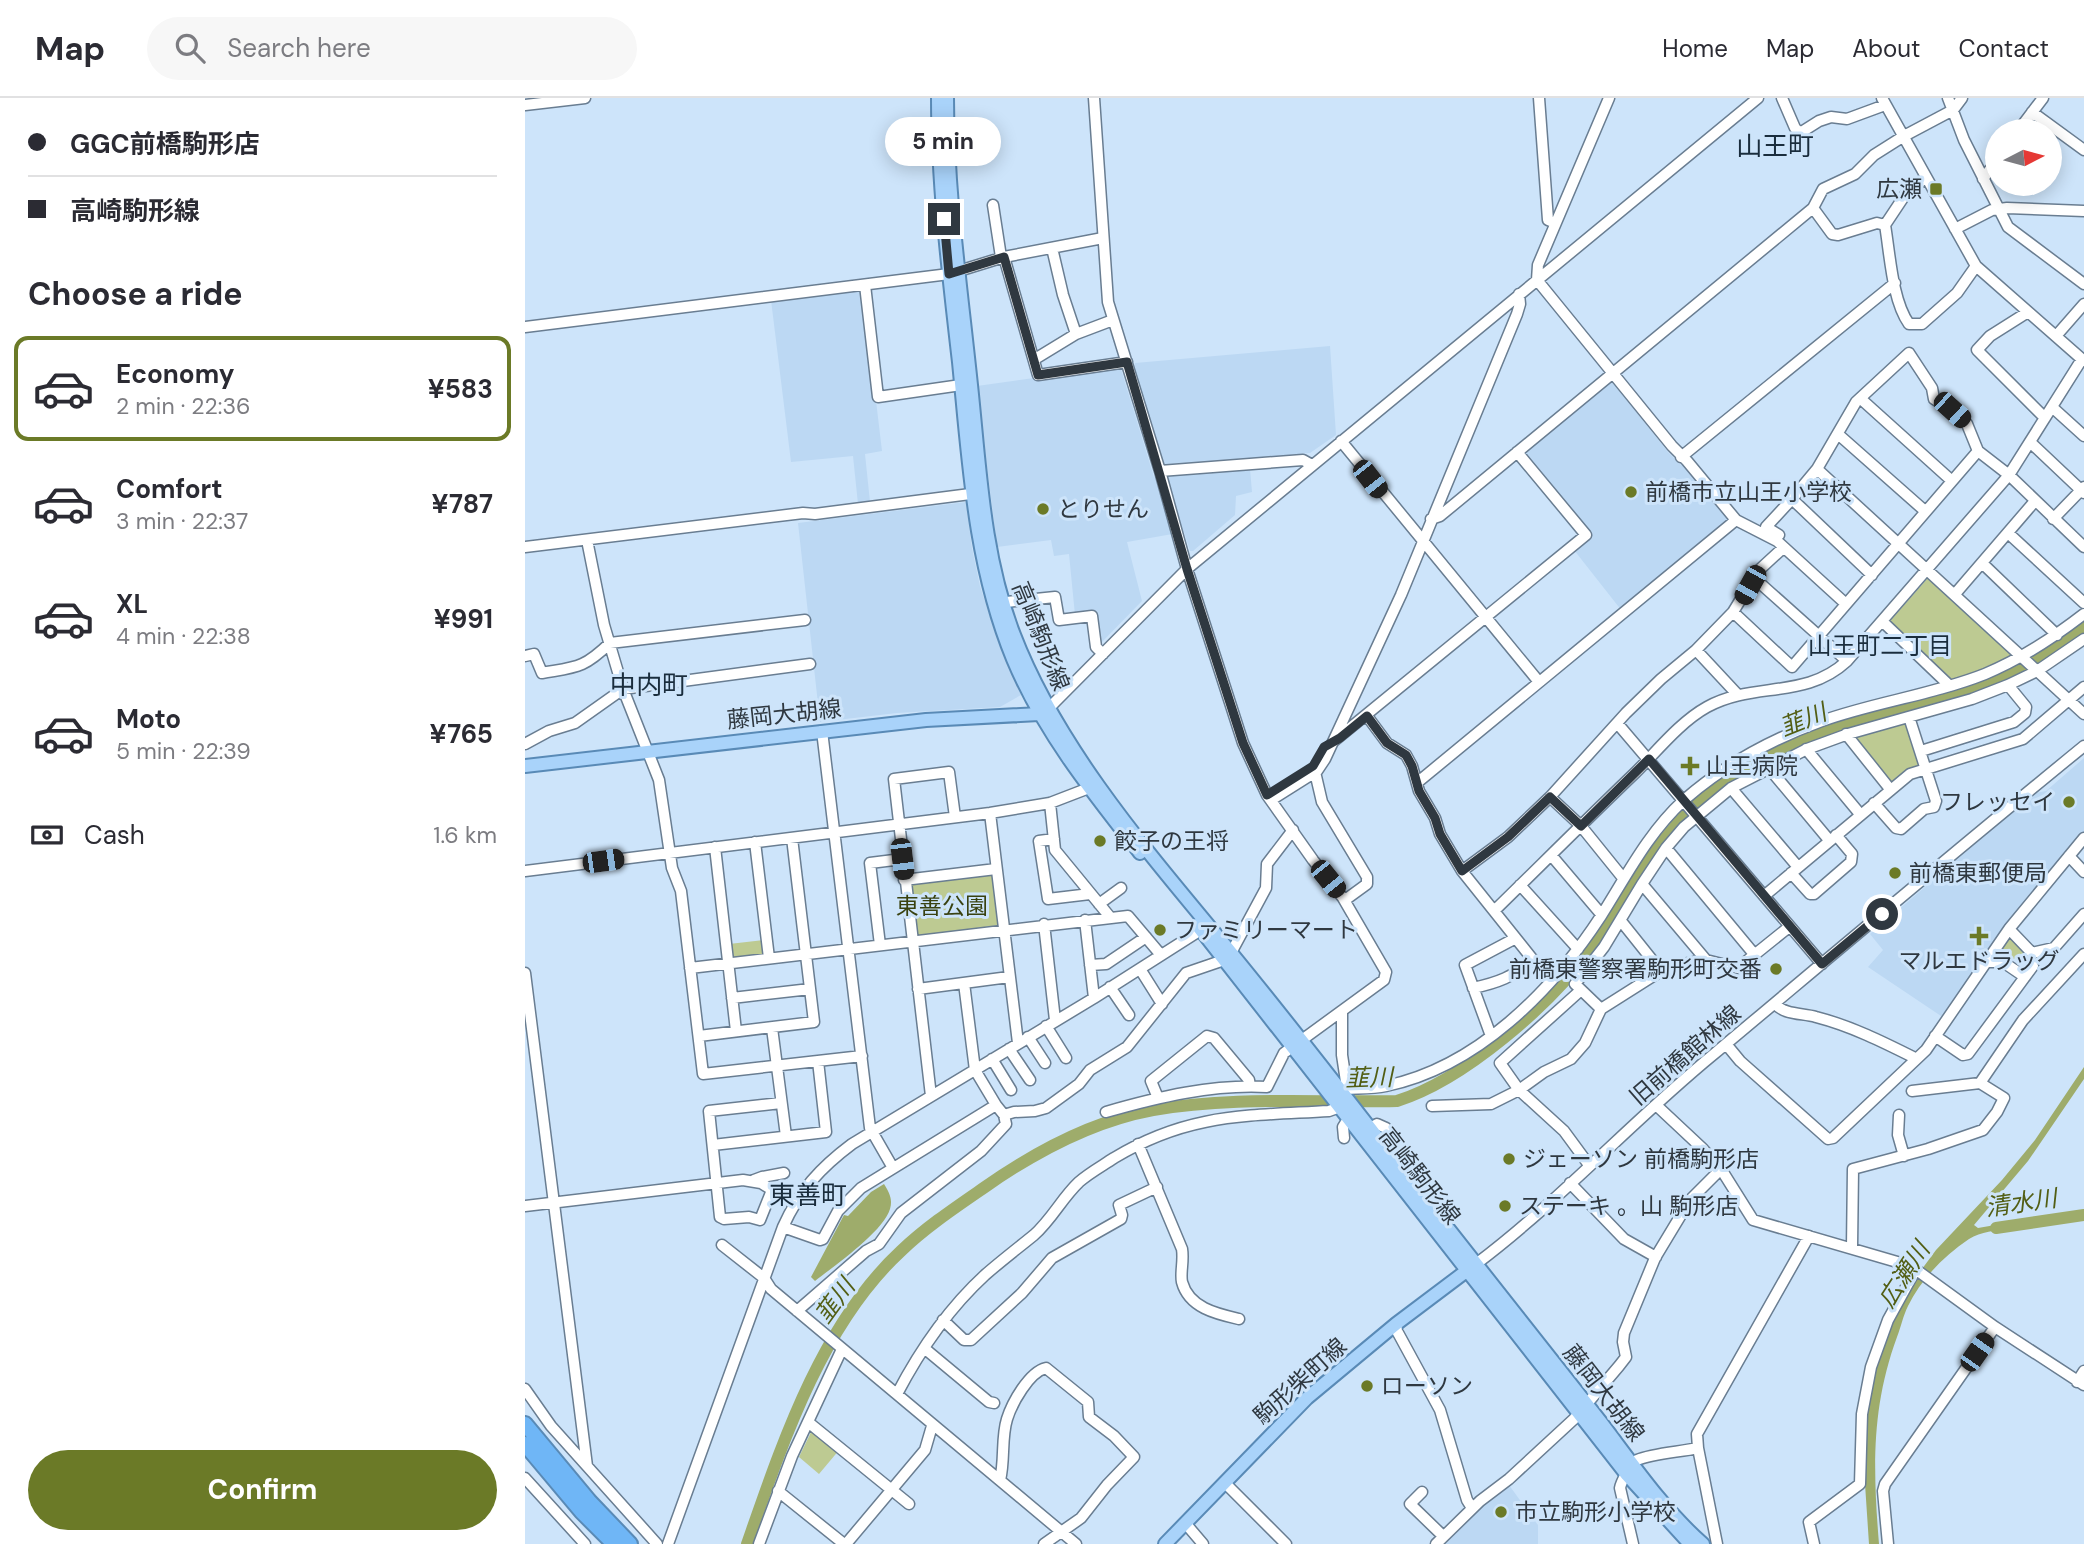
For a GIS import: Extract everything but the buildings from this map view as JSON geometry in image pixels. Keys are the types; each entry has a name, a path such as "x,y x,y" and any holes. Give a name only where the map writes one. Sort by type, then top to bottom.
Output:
{"highway":[{"path":"525,1424 589,1501 630,1544"},
{"path":"525,1444 614,1544"}],"main road":[{"name":"高崎駒形線","path":"938,98 940,164 977,493"},
{"name":"高崎駒形線","path":"947,98 961,385 977,493 998,603 1014,660 1089,788 1343,1100 1472,1267"},
{"name":"高崎駒形線","path":"1043,712 1204,928"},
{"name":"藤岡大胡線","path":"525,766 822,731 968,716 1043,712"},
{"name":"高崎駒形線","path":"1343,1100 1370,1128 1472,1267"},
{"name":"藤岡大胡線","path":"1472,1267 1690,1544"},
{"name":"駒形柴町線","path":"1165,1544 1307,1398 1396,1324 1472,1267"},
{"name":"藤岡大胡線","path":"1630,1469 1703,1544"}],"street":[{"path":"525,105 585,98"},
{"path":"1094,98 1108,302 1187,569 1243,743 1269,797 1345,901 1386,972 1384,980 1281,1057 1267,1087 1202,1090 1158,1098 1107,1112"},
{"path":"1539,98 1548,220 1555,223"},
{"path":"1609,98 1538,265 1537,280 1681,457 1736,520 1777,541 1846,604"},
{"path":"1043,712 1187,569 1758,98"},
{"path":"1494,911 1649,759 1706,708 1737,694 1811,684 1831,674 1847,661 2008,475 2083,360 1976,266 1883,101 1847,119 1831,117 1819,121 1800,133 1795,128 1782,98"},
{"path":"1948,98 1963,140 2008,227 2084,284"},
{"path":"1431,519 1440,516 1813,208 1823,189 1855,174 1874,155 1903,136 1953,110 1962,98"},
{"path":"2027,119 2043,98"},
{"path":"2032,112 2084,150"},
{"path":"1926,177 1905,195 1885,225 1895,283 1904,317 1909,324 1922,324 1957,293 1976,266"},
{"path":"993,205 1002,257 1038,375 1127,362"},
{"path":"1813,208 1832,234 1838,235 1877,223 1885,225"},
{"path":"1955,229 1998,209 2084,211"},
{"path":"525,327 954,273 1002,257 1103,238"},
{"path":"1052,248 1076,334"},
{"path":"1681,457 1895,283"},
{"path":"865,285 878,397 961,385"},
{"path":"1269,797 1315,772 1325,759 1401,595 1517,314 1519,294"},
{"path":"2056,336 2084,304"},
{"path":"2028,312 1990,336 1977,350 2045,418"},
{"path":"1035,359 1076,334 1113,320"},
{"path":"1783,548 1781,536 1766,527 1817,468 1839,435 1856,402 1909,353 1932,388 1934,399 1952,410 1967,424 1978,451 2008,475 2084,547"},
{"path":"1861,399 1952,481"},
{"path":"2052,407 2084,436"},
{"path":"1839,435 1925,511"},
{"path":"1341,441 1539,682"},
{"path":"2030,442 2083,490 2053,519"},
{"path":"1733,612 1792,667 1978,451"},
{"path":"1269,797 1313,766 1324,747 1367,716 1586,536 1517,452"},
{"path":"1160,471 1303,460 1312,465"},
{"path":"1817,468 2084,714"},
{"path":"525,547 977,493"},
{"path":"1792,499 1872,575"},
{"path":"1955,594 2035,501"},
{"path":"1418,782 1736,520"},
{"path":"2008,533 2084,603"},
{"path":"587,540 623,689 660,785 672,868 681,891 703,1074 862,1056"},
{"path":"1462,871 1508,837 1550,797 1661,678 1696,650 1733,612 1753,577 1783,548"},
{"path":"1982,563 2057,635"},
{"path":"1753,577 1847,661"},
{"path":"998,603 1055,597 1059,620 1092,616 1096,647 1103,654"},
{"path":"1601,1009 1575,984 1604,947 1666,848 1697,815 1731,788 1806,749 1846,734 1972,699 2008,685 2057,635 2084,614"},
{"path":"525,656 534,654 542,673 576,669 594,658 610,643 805,620"},
{"path":"1883,622 1950,686"},
{"path":"897,1394 943,1320 983,1277 1039,1230 1079,1182 1138,1144 1187,1125 1212,1119 1329,1111 1343,1100 1425,1075 1450,1064 1491,1036 1550,981 1578,949 1656,828 1712,778 1746,756 1822,721 1950,686 1983,674 2029,664 2084,639"},
{"path":"1696,650 1737,694"},
{"path":"525,744 549,731 575,723 623,689 810,664"},
{"path":"1921,751 2014,722 2025,713 2026,707 2008,685"},
{"path":"1764,896 1910,774 2023,739 2084,687"},
{"path":"1367,716 1387,743 1406,755 1418,782 1419,791 1462,871 1550,981"},
{"path":"1874,803 1896,828 1901,829 1924,809 1934,807 1936,801 1927,768 1909,718"},
{"path":"1617,723 1822,964"},
{"path":"822,731 871,1132 893,1168"},
{"path":"1846,734 1891,789"},
{"name":"旧前橋館林線","path":"1472,1267 1541,1212 1589,1165 1726,1044 2084,746"},
{"path":"1806,749 1860,814"},
{"path":"1731,788 1795,870 1810,894 1814,894 1851,862 1852,855 1768,767"},
{"path":"931,1096 894,779 949,772 955,817"},
{"path":"1315,772 1322,802 1367,877 1367,884 1345,901"},
{"path":"525,871 990,813 1050,803 1089,788"},
{"path":"1550,797 1581,826 1623,878"},
{"path":"1050,803 1055,850 1111,917"},
{"path":"990,813 1014,1046 1030,1080"},
{"path":"1004,1115 1041,1110 1057,1100 1079,1084 1090,1070 1127,1047 1186,973 1227,956 1266,888 1267,864 1293,830"},
{"path":"699,1036 814,1022 792,838"},
{"path":"1726,1044 1740,1060 1830,1140 1926,1050 2009,929 2084,838"},
{"path":"1054,839 1039,842 1048,899 1090,894"},
{"path":"755,842 769,958"},
{"path":"715,847 736,1031"},
{"path":"1666,848 1754,954"},
{"path":"1551,855 1601,914"},
{"path":"2070,856 2084,872"},
{"path":"880,945 870,863 902,859"},
{"path":"904,880 996,869"},
{"path":"1642,884 1706,960"},
{"path":"1520,885 1578,949"},
{"path":"1099,904 1121,888"},
{"path":"2009,929 2032,953 2054,948 2084,915"},
{"path":"690,968 1128,916 1161,955"},
{"path":"1085,920 1094,998"},
{"path":"1621,920 1661,971"},
{"path":"1044,924 1051,1023 1066,1058"},
{"path":"1432,1106 1491,1104 1519,1090 1544,1072 1571,1059 1585,1044 1601,1009 1661,971 1706,960 1738,968 1789,927"},
{"path":"668,1544 783,1227 805,1187 826,1164 871,1132 1094,998 1204,928"},
{"path":"1090,965 1106,964 1146,937"},
{"path":"1491,1036 1465,965 1514,939"},
{"path":"1980,1083 2023,1020 2084,954"},
{"path":"1473,988 1498,983 1532,959"},
{"path":"1986,962 2003,962 2025,977"},
{"path":"1935,1036 1963,1055 1968,1054 2033,966"},
{"path":"1140,969 1162,1004"},
{"path":"525,973 587,1466"},
{"path":"918,989 1009,977"},
{"path":"797,1311 866,1251 879,1244 901,1213 981,1151 1006,1124 1004,1115 975,1070 964,983"},
{"path":"1110,988 1129,1016"},
{"path":"732,998 810,989"},
{"path":"1581,990 1500,1063 1519,1090 1564,1131 1589,1165"},
{"path":"1775,1004 1780,1010 1850,1027 1915,1058"},
{"path":"1342,1012 1344,1138"},
{"path":"772,1028 786,1136"},
{"path":"1158,1098 1151,1081 1207,1036 1215,1038 1249,1080 1250,1086"},
{"path":"1028,1037 1045,1063"},
{"path":"992,1059 1011,1090"},
{"path":"713,1145 826,1132 818,1061"},
{"path":"1852,1247 1853,1169 1904,1156 1983,1130 2004,1098 1980,1083 1912,1091"},
{"path":"772,1189 760,1220 749,1217 720,1217 709,1111 781,1103"},
{"path":"783,1227 823,1239 846,1202 861,1188 996,1105"},
{"path":"1656,1105 1721,1169 1753,1220 1899,1261 1917,1270 1995,1327 2081,1383 2084,1371"},
{"path":"1899,1115 1898,1135 1904,1156"},
{"path":"1370,1128 1377,1124 1386,1128 1393,1136"},
{"path":"1138,1144 1182,1250 1185,1288 1202,1308 1239,1319"},
{"path":"1422,1492 1411,1504 1440,1540 1472,1508 1515,1474 1582,1408 1626,1357 1623,1353 1624,1333 1656,1257 1691,1200 1721,1169"},
{"path":"525,1206 754,1180 784,1173"},
{"path":"754,1180 794,1203"},
{"path":"1570,1183 1624,1239 1656,1257"},
{"path":"943,1320 964,1340 971,1340 1022,1293 1052,1258 1121,1219 1119,1205 1157,1187"},
{"path":"1717,1544 1697,1448 1697,1433 1809,1236"},
{"path":"722,1245 764,1278 771,1289 932,1426 1076,1544"},
{"path":"1814,1544 1809,1522 1860,1485 1862,1415 1871,1367 1888,1320 1917,1270"},
{"path":"1396,1324 1397,1331 1440,1410 1467,1500 1472,1508"},
{"path":"1888,1544 1883,1491 1885,1485 1995,1327"},
{"path":"759,1544 778,1491 841,1348"},
{"path":"924,1348 994,1404"},
{"path":"1000,1480 1007,1420 1031,1377 1041,1370 1050,1370 1088,1402 1089,1418 1114,1436 1134,1457 1081,1518 1044,1544"},
{"path":"525,1388 547,1427 587,1466 657,1544"},
{"path":"808,1422 909,1504"},
{"path":"778,1491 845,1544 925,1450 932,1426"},
{"path":"1633,1544 1621,1482 1641,1459 1697,1448"},
{"path":"525,1478 585,1544"},
{"path":"1225,1483 1286,1544"},
{"path":"1186,1524 1203,1544"}],"shaded area":[{"path":"860,289 863,292 882,451 865,454 870,502 858,504 853,456 791,462 771,300"},
{"path":"1330,346 1336,435 1310,453 1163,467 1134,368 1135,363"},
{"path":"1120,366 1154,477 1250,469 1252,492 1236,496 1235,515 1193,551 1190,551 1184,532 1127,542 1142,601 1100,644 1095,612 1075,615 1069,554 1054,556 1051,540 997,547 977,386"},
{"name":"前橋市立山王小学校","path":"1610,379 1668,452 1681,465 1684,462 1731,519 1622,611 1574,550 1590,537 1522,451"},
{"path":"966,502 980,586 995,632 1021,695 1000,707 897,713 820,722 798,523"},
{"path":"2084,758 2084,834 1944,1018 1868,967 1883,950 1870,934 2035,793 2046,791"},
{"path":"2084,1067 2084,1079 2028,1161 1974,1225 1978,1228 2001,1224 2009,1226 1974,1236 1951,1253 1926,1277 1906,1310 1882,1389 1878,1414 1875,1465 1879,1544 1869,1544 1864,1469 1866,1420 1872,1380 1908,1288 1936,1250 2002,1180 2035,1140"},
{"path":"884,1184 891,1202 886,1218 857,1248 815,1281 811,1277 844,1215 848,1216 871,1192"},
{"name":"市立駒形小学校","path":"1509,1485 1538,1525 1538,1544 1441,1544 1484,1500"}],"green space":[{"path":"1932,578 2013,654 2013,658 1952,681 1891,626 1890,621 1927,579"},
{"path":"1905,722 1909,724 1922,765 1889,783 1853,739 1855,735"},
{"name":"東善公園","path":"990,873 994,876 1000,925 916,936 910,886 912,882"},
{"path":"2007,936 2011,936 2032,957 1995,960 1993,957"},
{"path":"764,940 764,954 731,958 729,944"},
{"path":"813,1428 840,1449 819,1474 799,1457"}],"waterway":[{"name":"韮川","path":"747,1544 807,1388 848,1314 873,1281 901,1251 931,1225 985,1187 1065,1140 1108,1122 1153,1110 1213,1103 1397,1101 1423,1091 1450,1076 1504,1038 1553,993 1591,949 1664,840 1699,801 1721,783 1748,765 1807,738 1995,680 2041,656 2084,627"},
{"name":"清水川","path":"1996,1228 2084,1215"}],"place":[{"name":"広瀬","path":"1936,189"},
{"name":"前橋市立山王小学校","path":"1631,492"},
{"name":"とりせん","path":"1043,509"},
{"name":"山王病院","path":"1690,766"},
{"name":"フレッセイ","path":"2069,802"},
{"name":"餃子の王将","path":"1100,841"},
{"name":"前橋東郵便局","path":"1895,873"},
{"name":"ファミリーマート","path":"1160,930"},
{"name":"マルエドラッグ","path":"1979,936"},
{"name":"前橋東警察署駒形町交番","path":"1776,969"},
{"name":"ジェーソン 前橋駒形店","path":"1509,1159"},
{"name":"ステーキ 。山 駒形店","path":"1505,1206"},
{"name":"ローソン","path":"1367,1386"},
{"name":"市立駒形小学校","path":"1501,1512"}],"district":[{"name":"山王町","path":"1775,146"},
{"name":"山王町二丁目","path":"1880,646"},
{"name":"中内町","path":"649,685"},
{"name":"東善町","path":"808,1195"}],"route":[{"path":"944,219 949,274 1004,257 1038,375 1127,362 1187,569 1243,743 1267,795 1313,766 1324,747 1367,716 1387,743 1406,755 1418,782 1419,791 1462,871 1508,837 1550,797 1581,826 1649,759 1822,964 1882,914"}],"water label":[{"name":"広瀬川","path":"1904,1275"}]}
